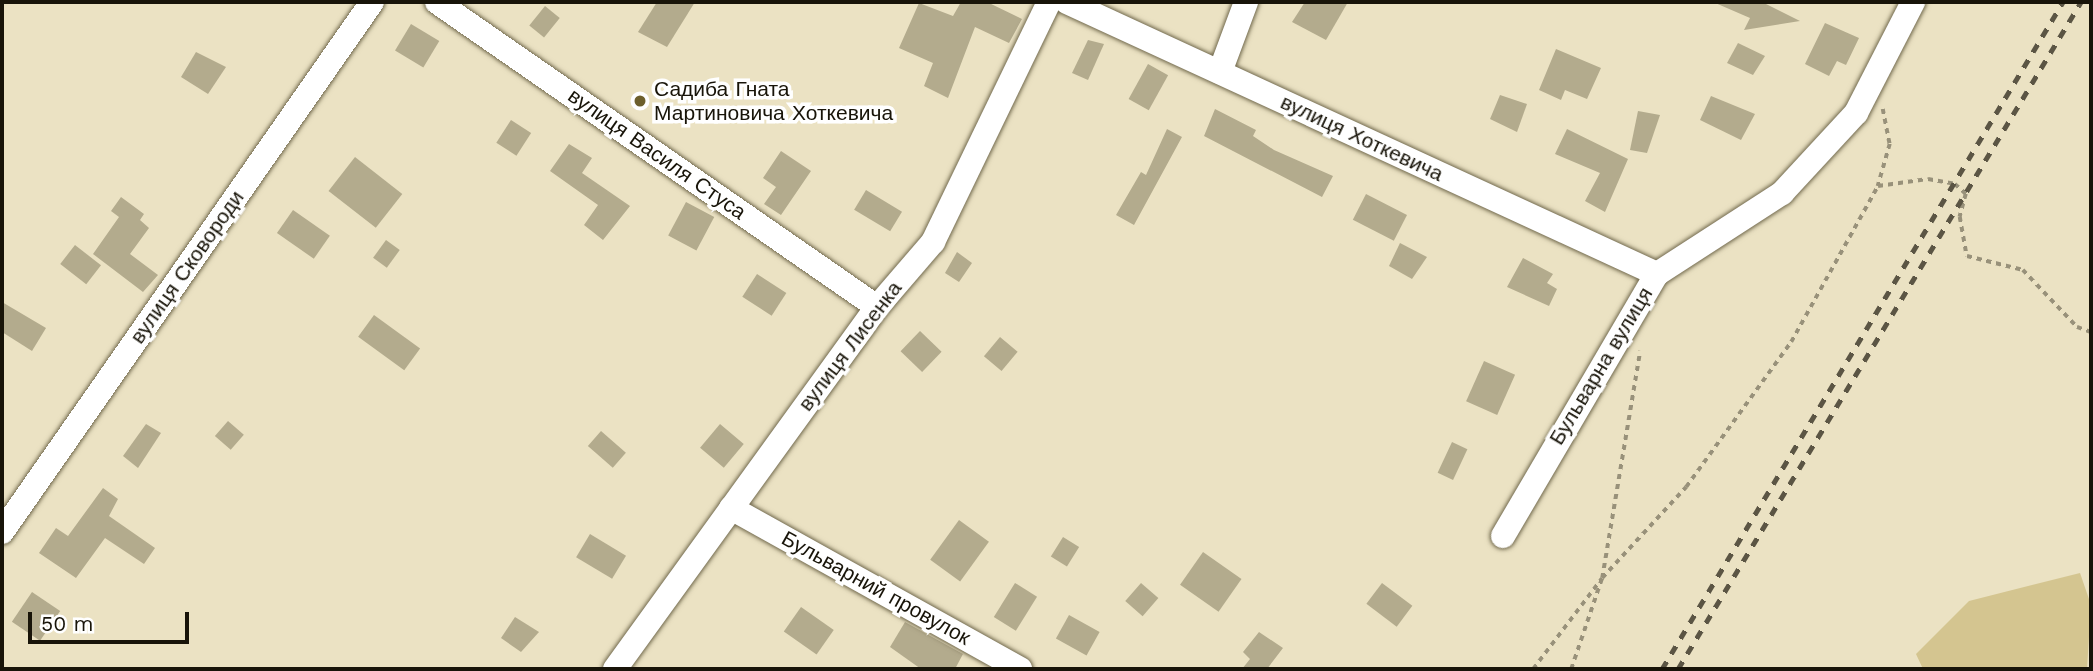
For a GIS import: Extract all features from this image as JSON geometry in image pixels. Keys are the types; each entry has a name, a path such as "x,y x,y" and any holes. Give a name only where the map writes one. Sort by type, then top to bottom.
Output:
{"street":[{"name":"вулиця Сковороди","path":"2,532 372,2"},
{"name":"вулиця Василя Стуса","path":"436,2 877,307"},
{"name":"вулиця Лисенка","path":"615,669 877,307 933,242 1049,2"},
{"name":"вулиця Хоткевича","path":"1067,2 1657,274"},
{"path":"1220,72 1246,2"},
{"name":"Бульварна вулиця","path":"1503,536 1657,274 1782,192 1856,113 1913,2"},
{"name":"Бульварний провулок","path":"731,508 1020,669"}],"path":[{"path":"1533,669 1602,578 1686,487 1791,342 1878,186 1890,144 1874,77"},
{"path":"1878,186 1928,179 1955,184 1966,194 1960,217 1967,256 2023,270 2077,327 2091,332"},
{"path":"1571,669 1602,578 1641,347"}],"shaded area":[{"path":"2080,573 2091,605 2087,669 1923,669 1916,654 1969,601"}],"building":[{"path":"657,2 695,2 667,47 638,32"},
{"path":"961,2 987,2 1022,19 1009,43 975,27 948,98 924,86 933,63 899,48 919,3 953,16"},
{"path":"1305,2 1348,2 1326,40 1292,22"},
{"path":"1713,2 1762,2 1800,21 1744,30 1750,18"},
{"path":"545,6 560,18 544,37 529,25"},
{"path":"1825,23 1859,38 1846,65 1837,61 1829,76 1805,64"},
{"path":"411,24 439,41 423,68 395,51"},
{"path":"1088,40 1104,44 1088,80 1072,73"},
{"path":"1738,43 1765,56 1753,75 1727,63"},
{"path":"1556,49 1601,68 1587,99 1565,90 1561,100 1539,90"},
{"path":"196,52 226,67 208,94 181,77"},
{"path":"1148,64 1168,75 1149,110 1129,99"},
{"path":"1500,95 1527,104 1517,132 1490,119"},
{"path":"1711,96 1755,114 1741,140 1700,120"},
{"path":"1215,109 1256,130 1253,136 1274,150 1333,176 1322,197 1204,136"},
{"path":"1638,111 1660,115 1647,153 1630,150"},
{"path":"511,120 531,133 516,156 496,143"},
{"path":"1167,129 1182,137 1134,225 1116,215 1141,172 1146,175"},
{"path":"1567,129 1628,159 1605,212 1585,201 1600,173 1555,154"},
{"path":"569,144 592,158 582,173 630,206 603,240 584,225 598,205 550,171"},
{"path":"781,151 811,171 781,215 764,204 776,187 763,178"},
{"path":"355,157 402,194 376,228 329,191"},
{"path":"866,190 902,212 890,231 854,210"},
{"path":"1366,194 1407,215 1394,241 1353,220"},
{"path":"121,197 144,214 140,220 149,228 130,254 158,275 143,292 93,254 119,217 111,211"},
{"path":"686,202 714,217 696,251 668,236"},
{"path":"293,210 330,236 314,259 277,233"},
{"path":"386,240 400,250 387,268 373,258"},
{"path":"1400,243 1427,257 1412,279 1389,266"},
{"path":"75,245 101,265 86,284 60,264"},
{"path":"957,252 972,263 959,282 945,273"},
{"path":"1523,258 1553,274 1547,283 1557,289 1549,306 1507,287"},
{"path":"757,274 786,293 772,316 742,297"},
{"path":"2,302 46,328 32,351 2,332"},
{"path":"374,315 420,349 404,370 358,337"},
{"path":"920,331 942,352 922,372 901,351"},
{"path":"1000,337 1018,352 1002,371 984,356"},
{"path":"1484,361 1515,375 1497,415 1466,401"},
{"path":"228,421 244,435 231,450 215,436"},
{"path":"146,424 161,433 138,468 123,456"},
{"path":"720,424 744,444 724,468 700,448"},
{"path":"601,431 626,453 613,468 588,446"},
{"path":"1452,442 1467,449 1453,480 1438,473"},
{"path":"103,488 118,499 109,516 155,548 144,564 105,538 76,578 39,553 56,528 68,536"},
{"path":"959,520 989,542 960,581 930,560"},
{"path":"590,534 626,556 612,579 576,557"},
{"path":"1063,537 1079,547 1067,567 1051,557"},
{"path":"1203,552 1242,579 1219,612 1180,585"},
{"path":"1015,583 1037,597 1016,631 994,617"},
{"path":"1141,583 1158,598 1143,616 1125,601"},
{"path":"1382,583 1412,606 1397,627 1366,604"},
{"path":"32,592 60,611 40,641 12,622"},
{"path":"801,607 834,630 817,655 784,632"},
{"path":"1069,615 1100,632 1087,656 1056,639"},
{"path":"515,617 539,632 521,652 501,638"},
{"path":"905,622 963,654 955,669 921,669 890,647"},
{"path":"1259,632 1283,648 1267,669 1242,669 1250,659 1243,652"}],"railway":[{"path":"1662,669 2063,2"},
{"path":"1678,669 2081,2"}],"place":[{"name":"Садиба Гната Мартиновича Хоткевича","path":"640,101"}]}
